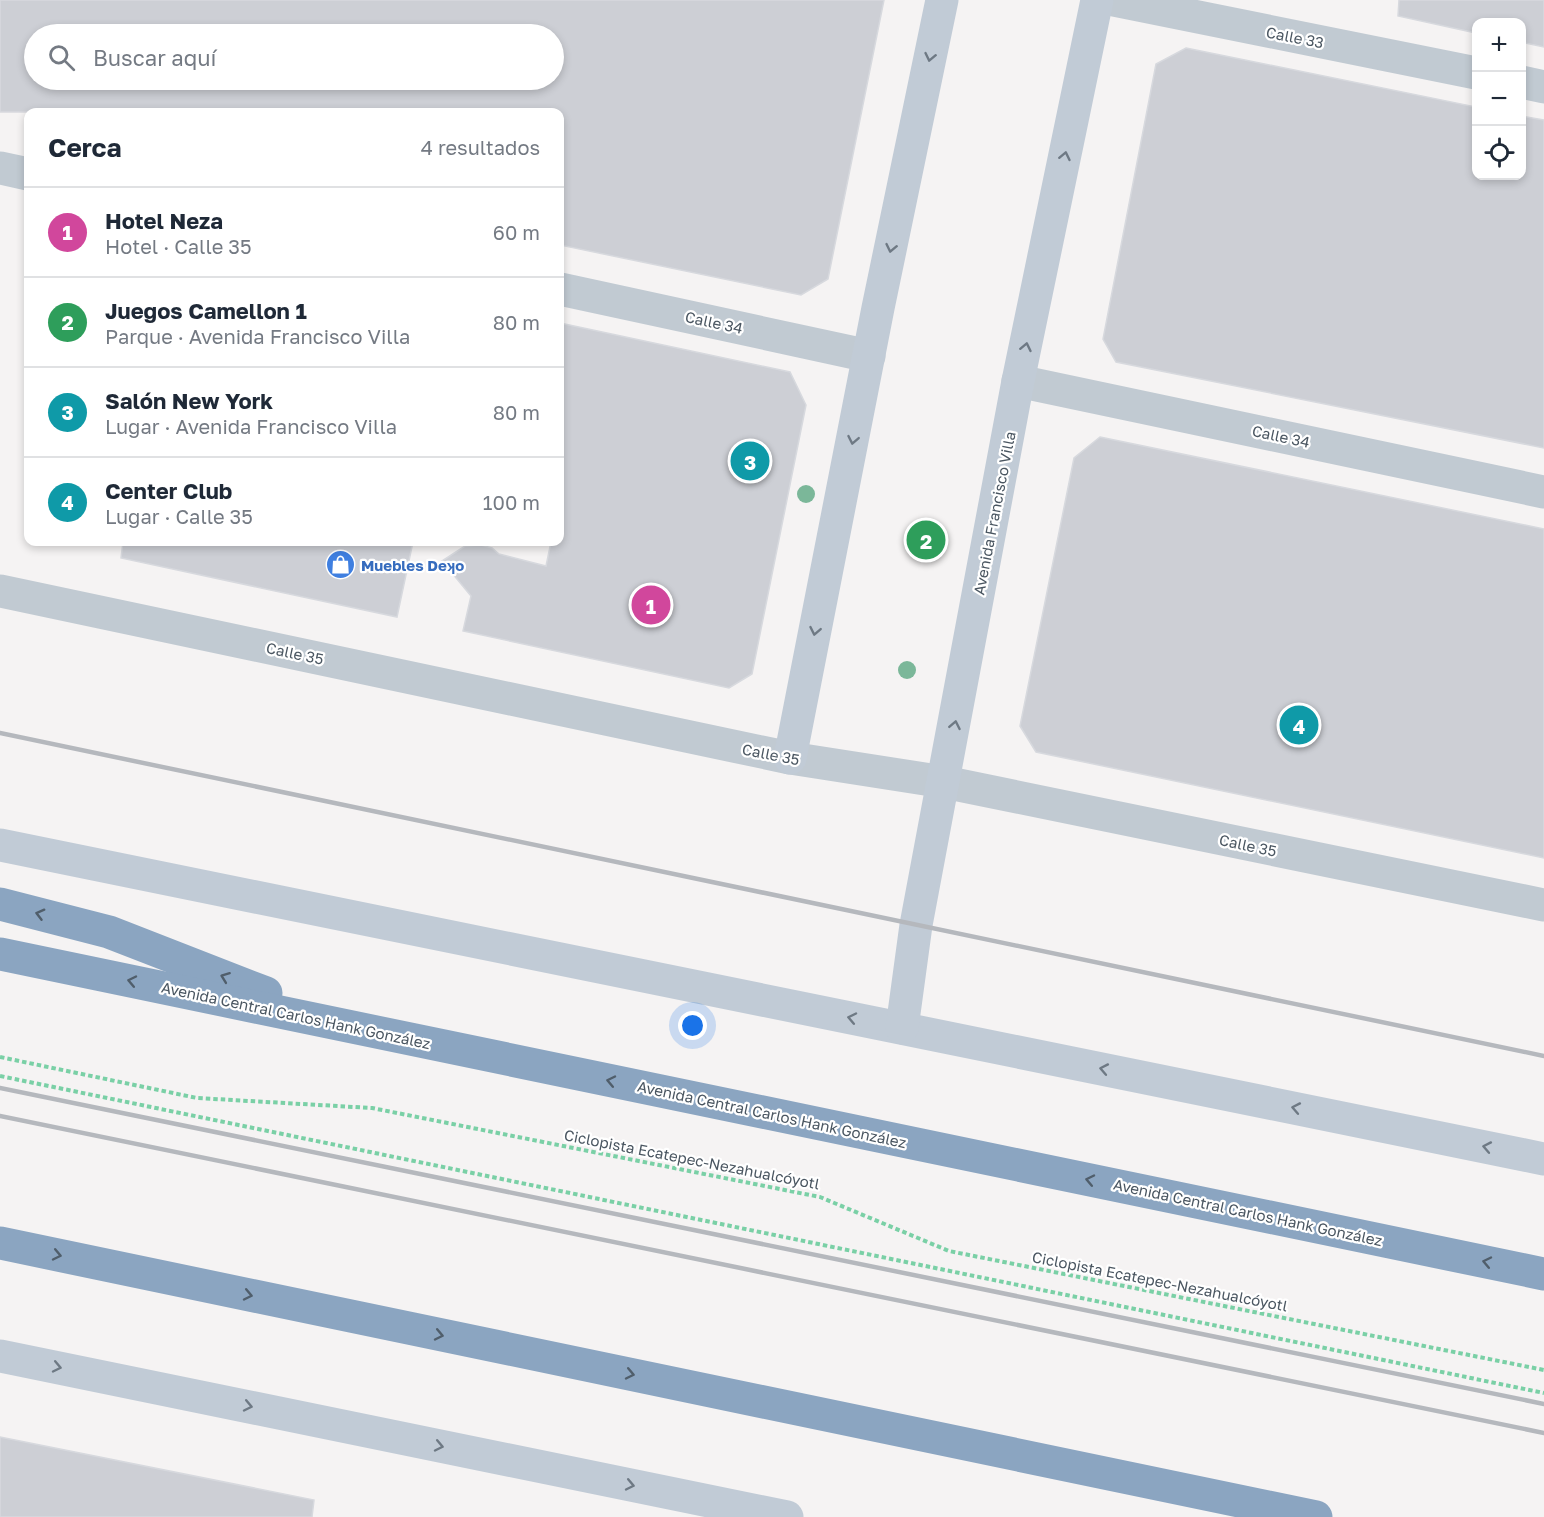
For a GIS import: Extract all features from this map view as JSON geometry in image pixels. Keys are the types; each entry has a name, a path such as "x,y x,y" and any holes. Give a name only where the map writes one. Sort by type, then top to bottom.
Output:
{"highway":[{"path":"0,904 109,932 358,1028"},
{"name":"Avenida Central Carlos Hank González","path":"0,954 1544,1274"},
{"path":"0,1243 1316,1517"}],"main road":[{"path":"790,758 942,0"},
{"name":"Avenida Francisco Villa","path":"902,1028 916,925 1018,381 1097,0"},
{"path":"0,845 1544,1159"},
{"path":"0,1356 787,1517"}],"street":[{"name":"Calle 33","path":"1114,0 1472,72"},
{"path":"1526,83 1544,87"},
{"path":"0,168 24,173"},
{"name":"Calle 34","path":"564,290 869,356"},
{"name":"Calle 34","path":"1018,381 1544,492"},
{"name":"Calle 35","path":"0,591 790,758 944,782 1544,905"}],"path":[{"name":"Ciclopista Ecatepec-Nezahualcóyotl","path":"0,1057 197,1098 372,1108 809,1194 949,1251 1544,1370"},
{"path":"0,1076 1544,1393"}],"building":[{"path":"0,0 884,0 828,279 801,295 564,246 564,108 24,108 24,112 0,112"},
{"path":"1399,0 1544,0 1544,47 1526,43 1526,18 1472,18 1472,32 1398,16"},
{"path":"1186,48 1472,106 1472,180 1526,180 1526,117 1544,120 1544,448 1116,362 1103,339 1156,64"},
{"path":"564,324 790,372 806,405 752,674 729,688 463,631 471,596 442,561 465,546 485,546 492,548 499,554 546,566 550,546 564,546"},
{"path":"1100,437 1544,529 1544,858 1036,752 1020,726 1074,458"},
{"name":"Muebles Deʞo","path":"122,546 412,546 397,617 121,558"},
{"path":"0,1437 314,1500 312,1517 0,1517"}],"railway":[{"path":"0,733 1544,1056"},
{"path":"0,1088 1544,1404"},
{"path":"0,1116 1544,1433"}],"place":[{"name":"Salón New York","path":"750,461"},
{"name":"Juegos Camellon 1","path":"926,540"},
{"name":"Muebles Deʞo","path":"340,565"},
{"name":"Hotel Neza","path":"651,605"},
{"name":"Center Club","path":"1299,725"}]}
